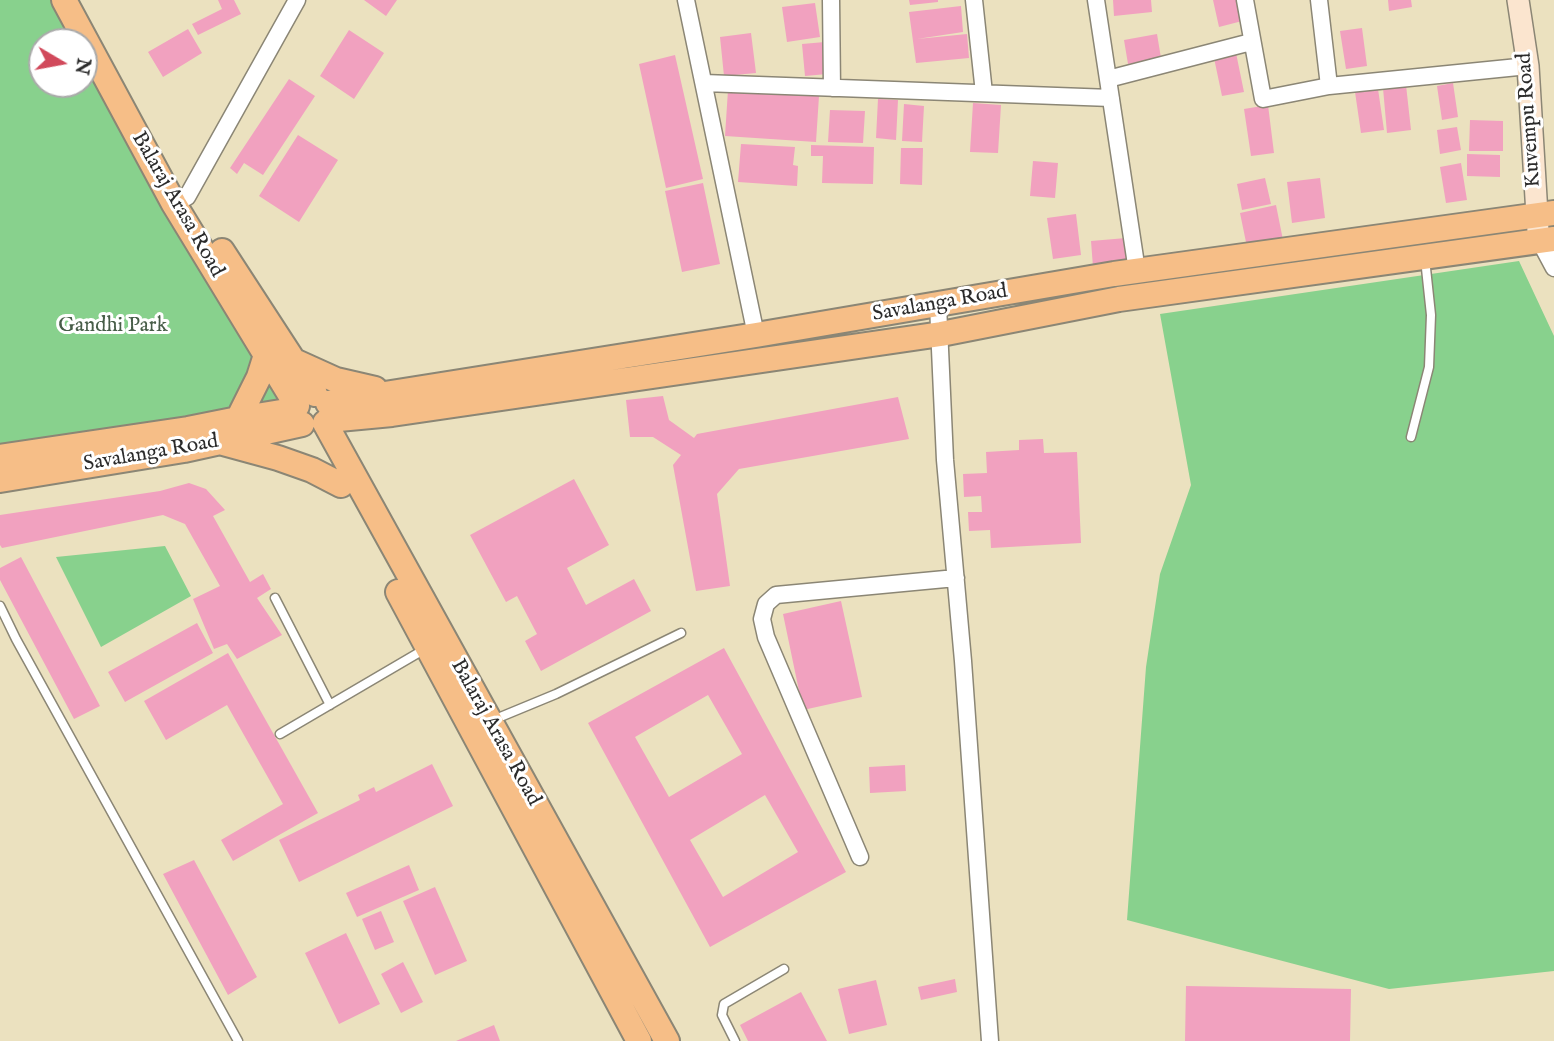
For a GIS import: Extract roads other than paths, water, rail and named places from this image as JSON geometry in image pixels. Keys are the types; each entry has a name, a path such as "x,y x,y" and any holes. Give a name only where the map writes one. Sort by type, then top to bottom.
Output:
{"main road":[{"name":"Balaraj Arasa Road","path":"64,0 266,355 312,413 667,1041"},
{"path":"80,0 180,200 294,361 312,413"},
{"name":"Kuvempu Road","path":"1518,0 1547,239"},
{"name":"Savalanga Road","path":"0,480 220,442 312,413 397,392 1137,271 1545,214"},
{"name":"Savalanga Road","path":"0,457 238,419 312,413 392,414 941,334 1119,299 1547,239"},
{"path":"238,419 259,377 266,355"},
{"path":"294,361 359,387 397,392"},
{"name":"Balaraj Arasa Road","path":"312,413 341,485 639,1041"},
{"path":"220,442 312,470 341,485"}],"street":[{"path":"180,200 297,0"},
{"path":"686,0 756,335"},
{"path":"831,0 832,88"},
{"path":"974,0 984,93"},
{"path":"1096,0 1137,271"},
{"path":"1245,0 1263,99 1329,86 1528,66"},
{"path":"1319,0 1329,86"},
{"path":"1108,79 1251,42"},
{"path":"704,83 1111,98"},
{"path":"1547,239 1554,268"},
{"path":"938,305 946,460 989,1041"},
{"path":"860,856 766,637 762,619 766,604 776,595 956,578"}],"lane":[{"path":"1411,437 1429,367 1431,315 1422,231"},
{"path":"275,598 330,705"},
{"path":"0,606 238,1041"},
{"path":"489,722 556,694 681,633"},
{"path":"280,734 428,648"},
{"path":"735,1041 722,1015 724,1004 784,969"}],"park label":[{"name":"Gandhi Park","path":"113,327"}]}
